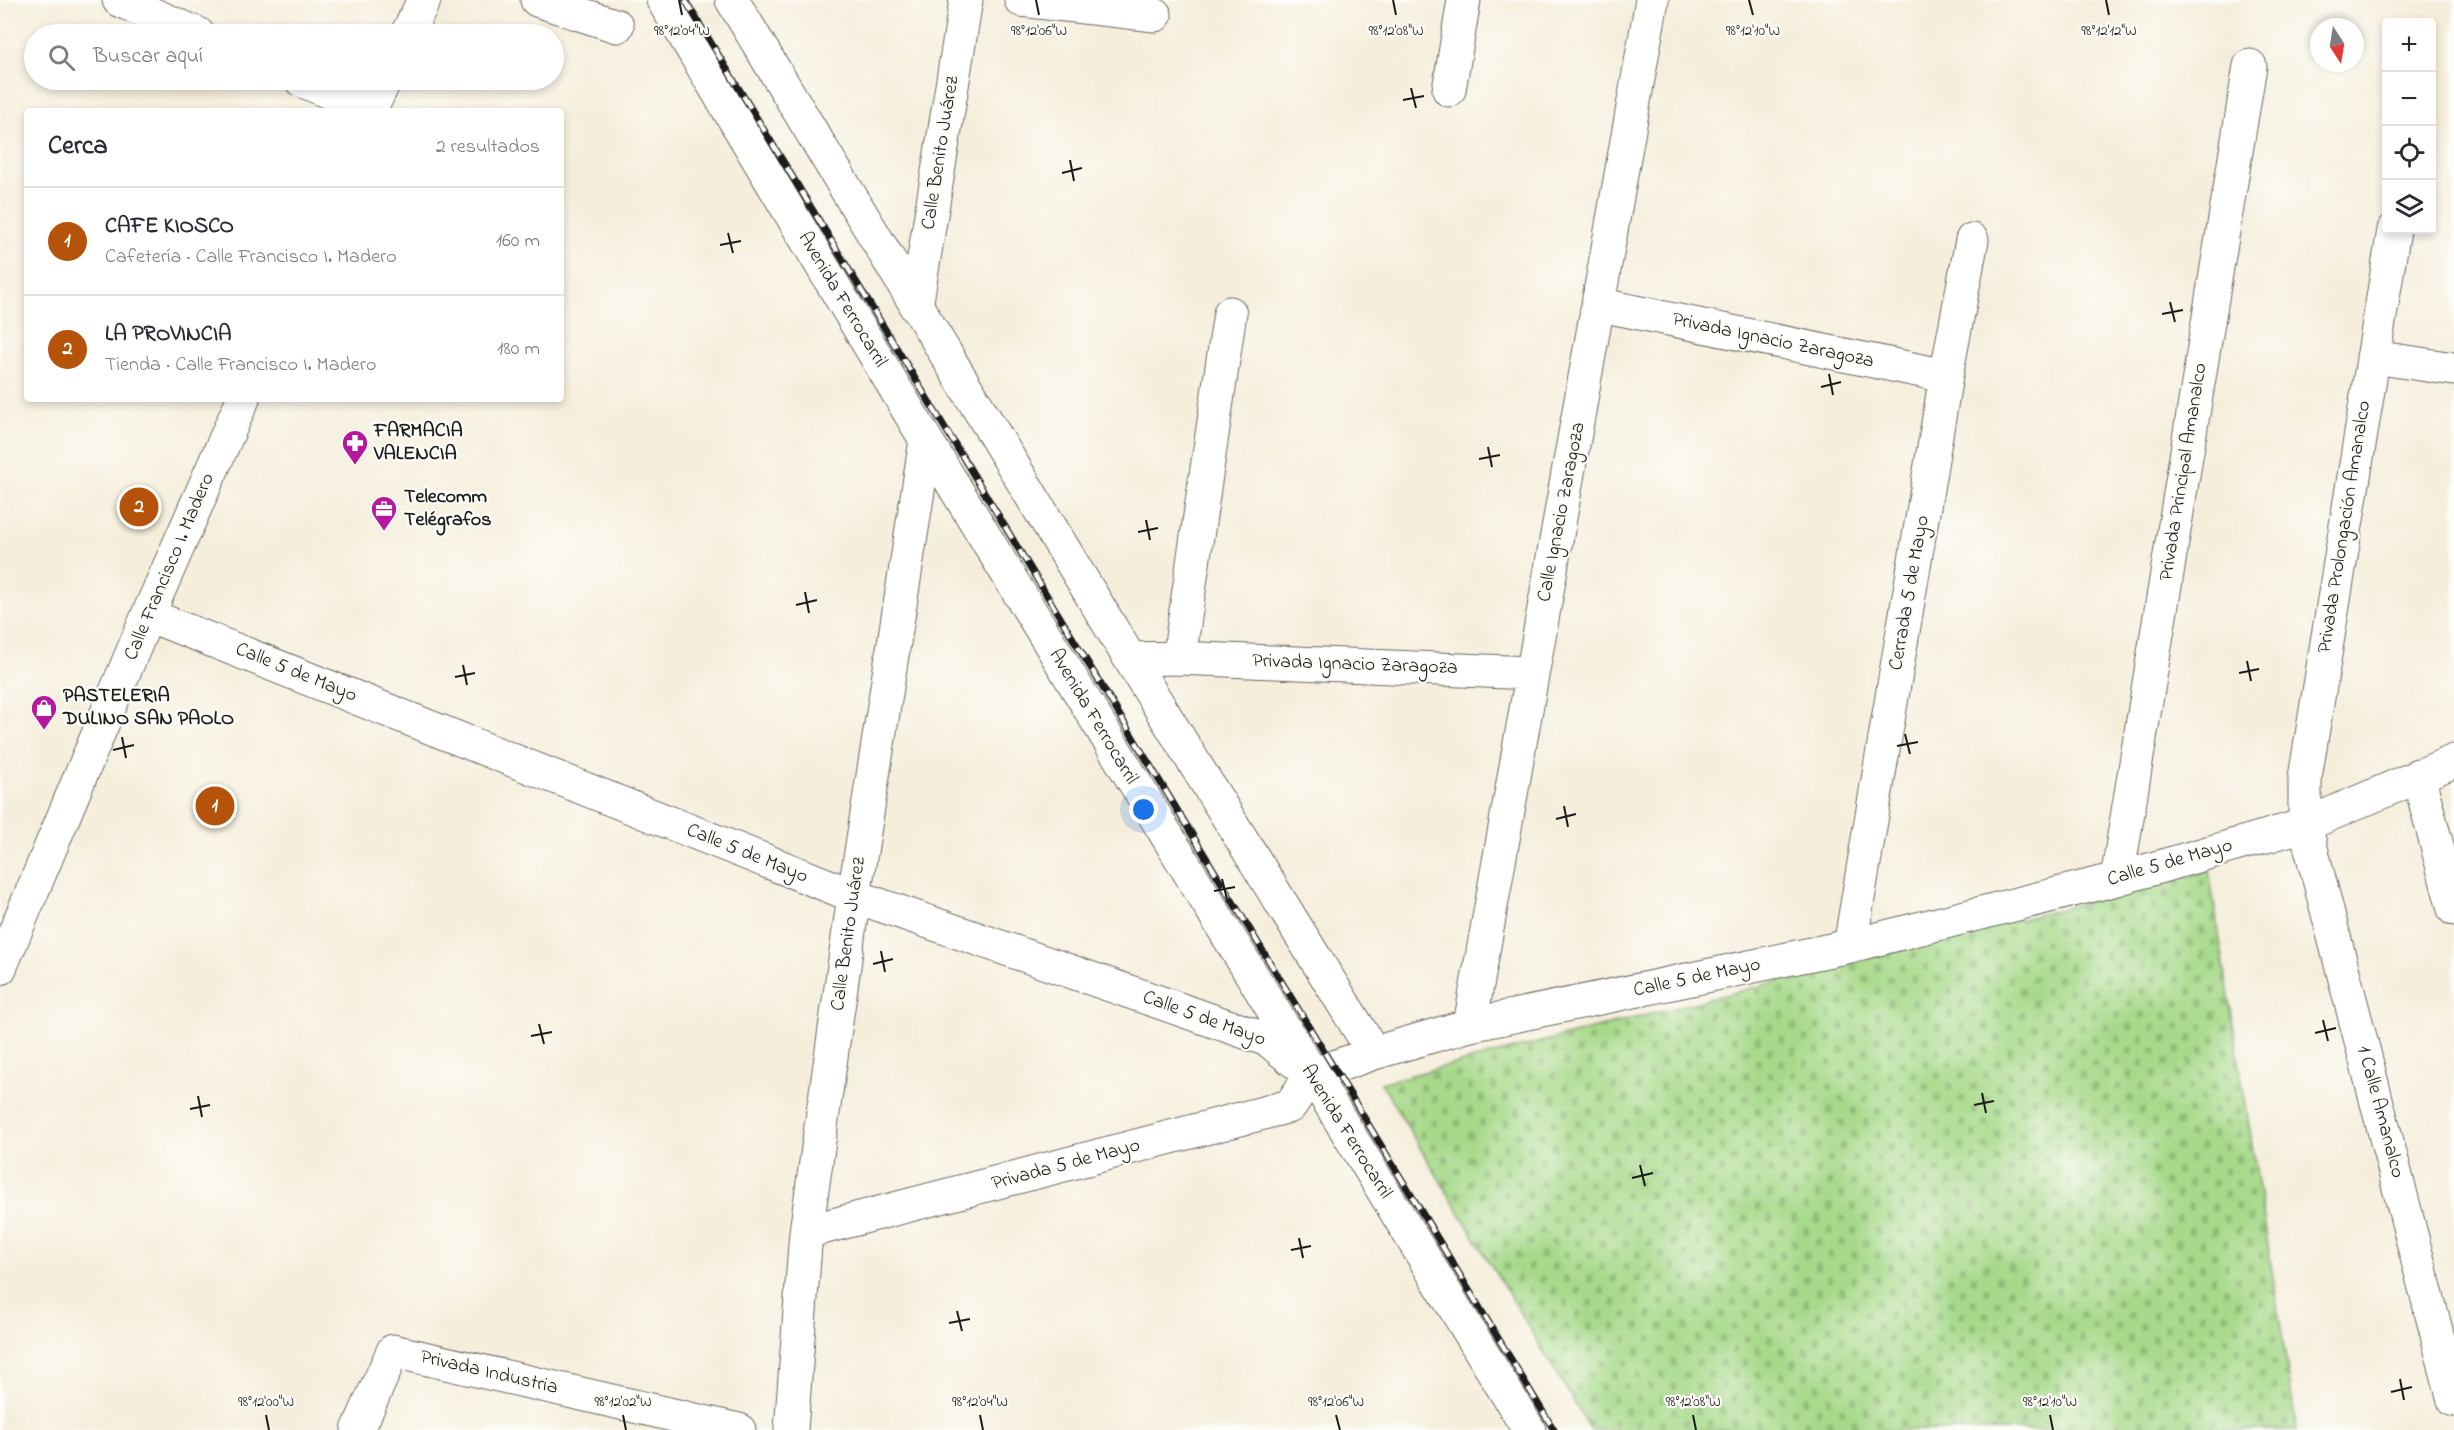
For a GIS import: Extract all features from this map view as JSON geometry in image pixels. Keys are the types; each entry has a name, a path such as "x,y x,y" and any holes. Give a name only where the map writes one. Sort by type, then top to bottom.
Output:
{"street":[{"path":"119,0 175,24"},
{"path":"412,24 424,0"},
{"path":"537,0 617,26"},
{"name":"Avenida Ferrocarril","path":"663,0 926,441 1529,1430"},
{"path":"732,0 916,307 1374,1053"},
{"name":"Calle Benito Juárez","path":"916,307 966,0"},
{"path":"1021,0 1155,15"},
{"path":"1449,90 1464,0"},
{"name":"Calle Ignacio Zaragoza","path":"1470,1025 1600,305 1652,0"},
{"name":"Privada Principal Amanalco","path":"2118,879 2250,66"},
{"path":"324,90 365,108"},
{"path":"371,108 380,90"},
{"name":"Privada Prolongación Amanalco","path":"2305,825 2305,778 2393,234"},
{"name":"Cerrada 5 de Mayo","path":"1850,946 1972,240"},
{"name":"Privada Ignacio Zaragoza","path":"1600,305 1947,376"},
{"path":"1179,658 1230,313"},
{"path":"2373,357 2454,369"},
{"name":"Calle Francisco I. Madero","path":"0,968 148,615 242,402"},
{"name":"Calle Benito Juárez","path":"791,1430 806,1232 854,896 926,441"},
{"name":"Calle 5 de Mayo","path":"148,615 854,896 1268,1040 1311,1075 1374,1053 1470,1025 1850,946 2118,879 2305,825 2454,761"},
{"name":"Privada Ignacio Zaragoza","path":"1130,658 1179,658 1532,673"},
{"path":"2418,775 2454,909"},
{"name":"1 Calle Amanalco","path":"2305,825 2454,1400"},
{"name":"Privada 5 de Mayo","path":"806,1232 1290,1107 1311,1075"},
{"name":"Privada Industria","path":"358,1430 393,1351 739,1430"}],"green space":[{"path":"2209,871 2297,1430 1591,1430 1381,1083"}],"railway":[{"path":"685,0 1554,1430"}],"place":[{"name":"FARMACIA VALENCIA","path":"355,466"},
{"name":"LA PROVINCIA","path":"139,507"},
{"name":"Telecomm Telégrafos","path":"384,532"},
{"name":"PASTELERIA DULINO SAN PAOLO","path":"44,731"},
{"name":"CAFE KIOSCO","path":"215,806"}]}
